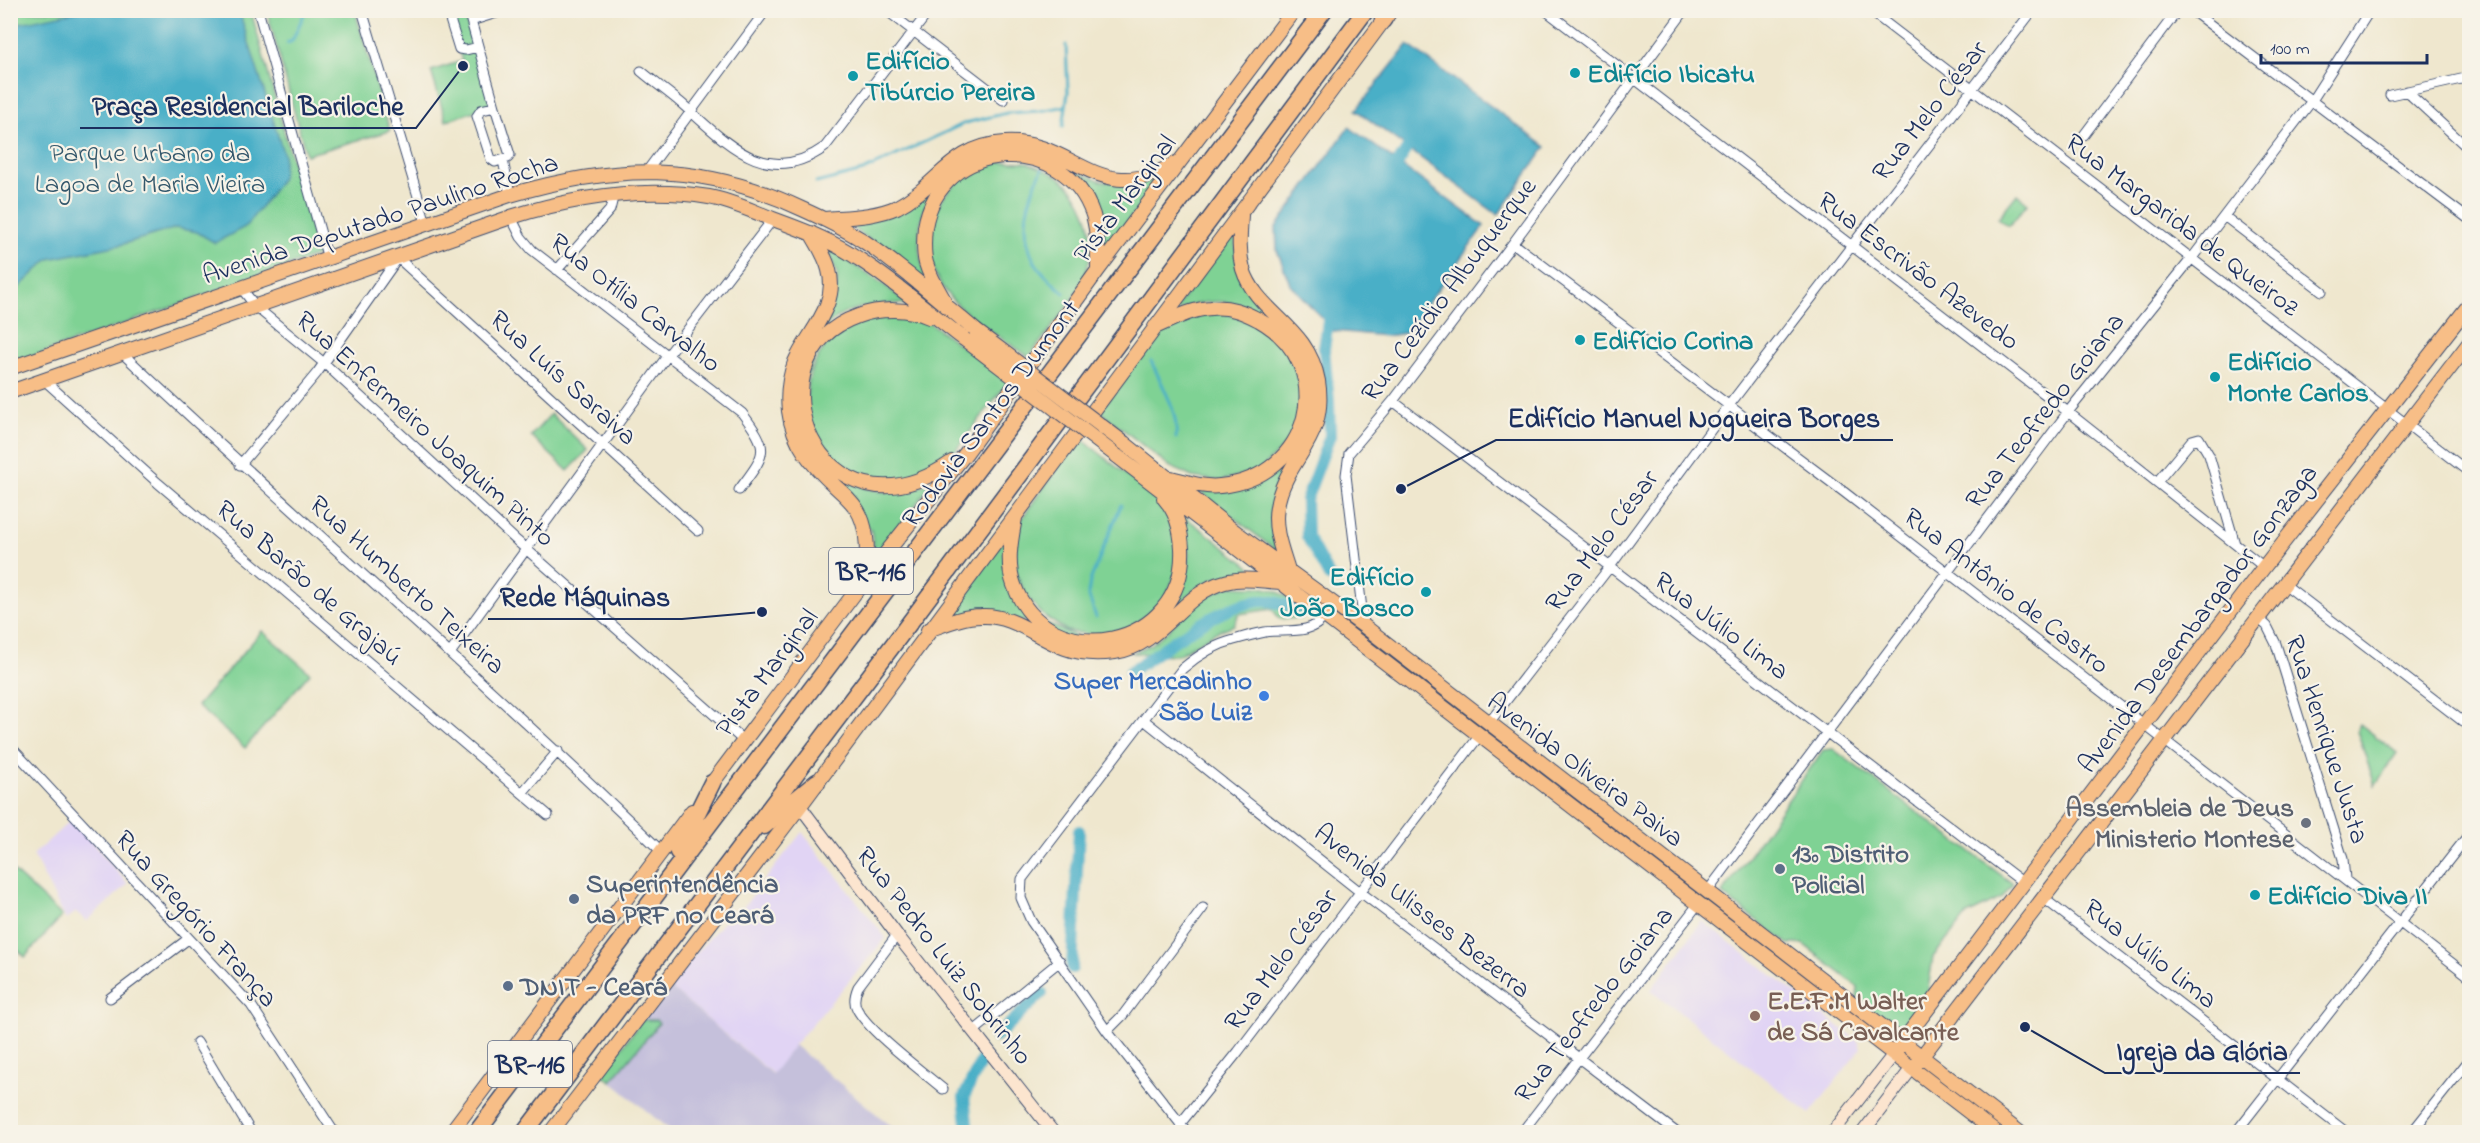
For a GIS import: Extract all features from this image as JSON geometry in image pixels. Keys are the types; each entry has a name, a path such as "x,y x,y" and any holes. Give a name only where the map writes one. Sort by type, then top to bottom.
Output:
{"highway":[{"name":"Rodovia Santos Dumont","path":"477,1130 584,994 658,891 875,608 1323,10"},
{"name":"BR-116","path":"525,1132 749,837 1365,10"},
{"path":"749,837 773,820 817,782"},
{"path":"658,891 712,783"}],"main road":[{"name":"Pista Marginal","path":"451,1132 866,578 966,453 1098,270 1185,158 1293,10"},
{"name":"BR-116","path":"551,1132 800,806 928,630 1154,327 1241,215 1388,14"},
{"path":"824,219 870,215 889,210 912,197 960,157 980,147 995,144 1015,143 1044,149 1093,173 1121,178 1137,179 1154,175 1185,158"},
{"path":"950,310 932,280 925,261 927,221 931,207 944,186 961,171 982,159 1011,155 1027,156 1045,163 1066,176 1082,194 1093,216 1097,236 1098,270"},
{"name":"Avenida Deputado Paulino Rocha","path":"10,368 510,195 581,177 647,171 692,174 732,182 772,195 824,219 861,240 950,310 970,335 1117,456"},
{"name":"Avenida Deputado Paulino Rocha","path":"10,392 546,206 609,194 662,193 709,197 735,204 810,232 859,259 943,323 970,335 1124,443"},
{"path":"1241,215 1239,246 1244,271 1262,301 1301,339 1310,355 1318,381 1316,428 1308,446 1284,483 1276,508 1278,537 1288,570"},
{"path":"810,232 830,271 830,296 825,312 804,344 792,371 788,393 789,415 804,454 860,514 867,541 866,578"},
{"name":"Avenida Desembargador Gonzaga","path":"1898,1048 2264,567 2469,304"},
{"path":"1154,327 1196,311 1211,308 1233,309 1268,325 1280,336 1298,361 1306,386 1307,409 1302,427 1291,448 1269,470 1241,483 1219,487 1202,486 1167,477"},
{"path":"943,323 920,313 897,311 874,311 845,320 828,334 812,355 802,381 801,409 811,439 828,463 844,475 870,485 895,487 912,484 930,477 966,453"},
{"name":"Avenida Desembargador Gonzaga","path":"1917,1062 2469,342"},
{"name":"Avenida Oliveira Paiva","path":"1124,443 1230,528 1364,627 1484,729"},
{"name":"Avenida Oliveira Paiva","path":"1117,456 1325,616 1484,729 1898,1048 2019,1132"},
{"path":"1016,514 1009,553 1010,566 1014,584 1030,610 1047,627 1064,635 1085,640 1109,640 1125,635 1150,622 1169,603 1177,587 1182,559 1179,526 1168,503 1150,483"},
{"path":"928,630 982,615 1017,623 1068,649 1100,653 1117,652 1152,637 1197,595 1226,581 1280,582"},
{"name":"Avenida Oliveira Paiva","path":"1917,1062 1995,1132"}],"street":[{"path":"258,10 328,259"},
{"path":"362,10 426,223"},
{"path":"447,10 459,49 466,50 478,46"},
{"path":"468,10 510,153 509,157 495,162 491,159 477,116 482,110 495,107"},
{"path":"471,21 506,10"},
{"path":"647,171 766,10"},
{"path":"885,10 1003,100"},
{"path":"641,71 747,157 782,163 808,157 825,147 930,10"},
{"name":"Rua Escrivão Azevedo","path":"1545,10 2068,412 2264,567"},
{"name":"Rua Cezídio Albuquerque","path":"1364,627 1346,463 1349,453 1393,401 1513,243 1685,10"},
{"name":"Rua Margarida de Queiroz","path":"1869,10 1972,92 2192,258 2469,473"},
{"path":"2021,10 2026,20"},
{"name":"Rua Melo César","path":"1180,1124 1238,1052 1359,891 1609,568 1730,404 2033,10"},
{"path":"2084,135 2178,10"},
{"path":"2191,10 2469,220"},
{"name":"Rua Teofredo Goiana","path":"1522,1132 1580,1060 1703,898 2068,412 2224,216 2310,102 2370,10"},
{"path":"2390,95 2469,77"},
{"path":"2406,91 2469,150"},
{"path":"503,160 510,195"},
{"path":"557,270 610,210 612,202 609,194"},
{"path":"2224,216 2322,291"},
{"name":"Rua Otília Carvalho","path":"511,217 521,237 532,250 742,413 760,438 762,454 760,461 739,490"},
{"path":"452,652 668,355 773,219"},
{"name":"Rua Antônio de Castro","path":"1513,243 1730,404 2469,977"},
{"path":"240,465 324,363 398,258"},
{"name":"Rua Luís Saraiva","path":"398,258 699,531"},
{"name":"Rua Enfermeiro Joaquim Pinto","path":"242,289 256,307 324,363 528,550 744,741"},
{"name":"Rua Humberto Teixeira","path":"122,353 240,465 452,652 662,852"},
{"name":"Rua Barão de Grajaú","path":"44,380 150,475 548,815"},
{"name":"Rua Júlio Lima","path":"1393,401 2025,884"},
{"path":"2157,482 2192,440 2199,438 2209,455 2235,544"},
{"path":"2283,583 2469,727"},
{"path":"1187,1132 1107,1031 1025,910 1021,898 1022,879 1037,856 1182,669 1193,659 1215,646 1265,632 1312,628 1319,624 1325,616"},
{"name":"Rua Henrique Justa","path":"2257,617 2273,635 2343,859 2345,879"},
{"name":"Avenida Ulisses Bezerra","path":"1144,720 1359,891 1676,1132"},
{"name":"Rua Gregório França","path":"10,746 251,1005 334,1132"},
{"path":"522,793 558,751"},
{"name":"Rua Pedro Luiz Sobrinho","path":"800,806 897,935 1053,1132"},
{"path":"2236,1132 2469,833"},
{"name":"Rua Júlio Lima","path":"2042,897 2346,1132"},
{"path":"1107,1031 1123,1015 1203,908"},
{"path":"897,935 858,987 855,994 856,1006 867,1021 893,1046 943,1089"},
{"path":"110,998 188,939"},
{"path":"974,1031 1060,961"},
{"path":"197,1042 251,1132"},
{"name":"Avenida Desembargador Gonzaga","path":"1833,1132 1898,1048"},
{"path":"2412,1132 2469,1059"},
{"name":"Avenida Desembargador Gonzaga","path":"1863,1132 1917,1062"},
{"path":"2423,1120 2426,1132"}],"shaded area":[{"path":"72,819 128,884 87,921 76,912 66,920 33,855"},
{"path":"802,832 886,938 794,1045 773,1074 668,986 731,913 738,914"},
{"name":"E.E.F.M Walter de Sá Cavalcante","path":"1702,921 1859,1042 1861,1048 1810,1114 1651,990"},
{"path":"668,986 772,1074 794,1045 898,1132 672,1132 602,1074"}],"green space":[{"name":"Parque Urbano da Lagoa de Maria Vieira","path":"10,11 251,11 318,255 11,364"},
{"path":"267,11 355,11 390,131 306,155"},
{"path":"447,11 463,11 492,105 446,121 431,71 462,61"},
{"path":"1004,146 1037,149 1085,175 1102,181 1130,184 1164,174 1100,258 1101,224 1088,192 1062,164 1031,151 998,150 968,160 943,179 925,207 919,241 927,281 845,222 873,218 899,210 915,201 945,171 960,161 985,150"},
{"path":"1026,162 1055,175 1071,187 1084,209 1091,234 1091,254 1086,273 1077,291 1029,357 958,306 941,285 933,267 929,249 934,214 942,199 954,185 968,174 989,163"},
{"path":"2017,194 2028,203 2009,226 1998,218"},
{"path":"1237,227 1237,260 1243,281 1254,299 1284,324 1296,338 1308,362 1315,390 1315,407 1309,430 1274,490 1270,516 1278,552 1197,489 1221,491 1240,489 1263,480 1282,466 1300,443 1309,417 1311,391 1306,366 1294,342 1277,323 1253,309 1225,302 1205,302 1172,313"},
{"path":"827,247 883,284 908,304 862,307 830,323 819,339 797,404 799,424 804,438 822,462 847,480 874,490 889,492 911,489 933,482 872,562 874,547 871,530 808,450 793,410 796,370 837,288 837,274"},
{"path":"1215,311 1259,323 1287,350 1301,385 1300,413 1290,440 1260,470 1220,481 1192,477 1169,466 1100,411 1152,339 1172,324"},
{"path":"892,314 919,318 931,324 1009,381 952,455 939,464 902,481 857,474 834,459 818,439 809,415 808,390 814,365 829,342 857,321"},
{"path":"551,414 588,450 568,471 531,436"},
{"path":"1079,437 1161,502 1173,524 1179,550 1175,576 1164,600 1130,628 1094,635 1067,631 1044,616 1027,597 1016,572 1015,542 1020,521"},
{"path":"1180,513 1262,576 1236,574 1213,579 1194,590 1148,633 1118,646 1078,647 1026,621 943,619 1005,538 1029,616 1099,646 1162,617 1174,604 1189,564 1188,545"},
{"path":"1229,586 1271,589 1287,596 1308,610 1301,618 1280,619 1272,609 1239,614 1234,625 1214,633 1178,655 1132,653 1151,644 1169,630 1195,602"},
{"path":"262,631 310,673 245,748 197,706"},
{"path":"2360,724 2397,753 2375,785 2357,731"},
{"path":"1833,749 2013,884 2002,898 1967,915 1933,957 1927,996 1902,1029 1894,1030 1857,997 1858,987 1803,944 1788,944 1722,894 1823,750"},
{"path":"10,868 62,916 25,957 11,943"},
{"path":"642,1020 656,1020 659,1023 611,1081 602,1074"}],"water":[{"name":"Parque Urbano da Lagoa de Maria Vieira","path":"79,11 239,11 284,155 282,178 245,227 215,243 197,232 176,228 120,245 49,259 11,295 11,25"},
{"path":"1408,45 1546,147 1498,215 1356,110"},
{"path":"1349,127 1484,226 1406,333 1386,336 1334,331 1290,284 1277,250 1276,227"}],"waterway":[{"path":"287,43 292,41 306,10"},
{"path":"1063,127 1068,92 1066,45"},
{"path":"816,183 863,171 965,123 1007,113 1040,111 1066,106"},
{"path":"1390,176 1416,135"},
{"path":"1043,168 1029,202 1027,238 1035,262 1064,293"},
{"path":"1329,576 1307,536 1306,500 1330,436 1324,349 1330,308"},
{"path":"1151,361 1165,389 1175,418 1176,438"},
{"path":"1096,617 1088,594 1090,581 1121,505"},
{"path":"1130,672 1194,628 1231,609 1248,603 1264,601 1276,602 1296,609"},
{"path":"1072,968 1079,831"},
{"path":"996,1037 1042,993"},
{"path":"968,1132 964,1097 982,1059"}],"place":[{"name":"Praça Residencial Bariloche","path":"463,66"},
{"name":"Edifício Ibicatu","path":"1575,73"},
{"name":"Edifício Tibúrcio Pereira","path":"853,76"},
{"name":"Edifício Corina","path":"1580,340"},
{"name":"Edifício Monte Carlos","path":"2215,377"},
{"name":"Edifício Manuel Nogueira Borges","path":"1401,489"},
{"name":"Edifício João Bosco","path":"1426,592"},
{"name":"Rede Máquinas","path":"762,612"},
{"name":"Super Mercadinho São Luiz","path":"1264,696"},
{"name":"Assembleia de Deus Ministerio Montese","path":"2306,823"},
{"name":"13º Distrito Policial","path":"1780,869"},
{"name":"Edifício Diva II","path":"2255,895"},
{"name":"Superintendência da PRF no Ceará","path":"574,899"},
{"name":"DNIT - Ceará","path":"508,986"},
{"name":"E.E.F.M Walter de Sá Cavalcante","path":"1755,1016"},
{"name":"Igreja da Glória","path":"2025,1027"}]}
